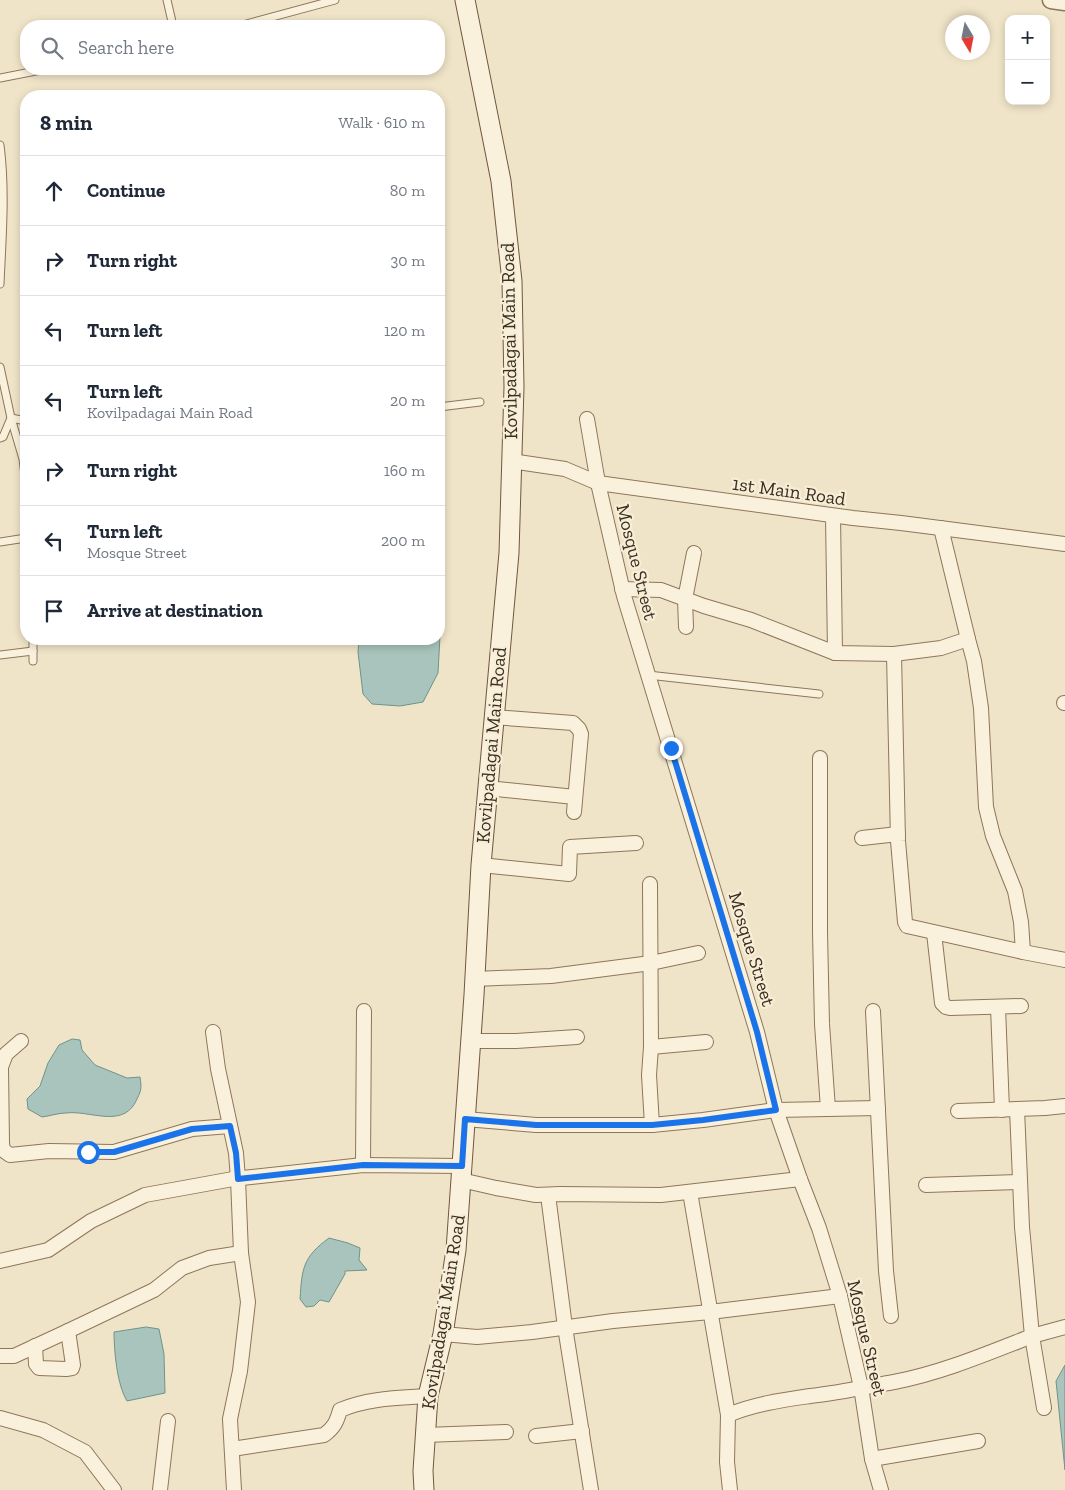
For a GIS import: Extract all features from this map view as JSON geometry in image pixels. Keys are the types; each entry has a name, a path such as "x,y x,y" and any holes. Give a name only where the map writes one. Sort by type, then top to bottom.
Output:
{"main road":[{"name":"Kovilpadagai Main Road","path":"424,1490 423,1471 428,1396 443,1334 456,1250 481,865 508,553 514,387 512,281 501,181 465,0"}],"street":[{"path":"1051,0 1065,2"},
{"name":"Mosque Street","path":"587,419 598,483 622,589 757,1032 776,1110 819,1228 840,1296 861,1387 872,1458 881,1490"},
{"name":"1st Main Road","path":"511,461 565,469 598,483 833,516 1065,544"},
{"path":"833,516 835,653"},
{"path":"941,528 974,661 981,708 986,807 993,836 1015,891 1021,922 1023,952"},
{"path":"686,626 685,599 694,553"},
{"path":"622,589 661,590 704,606 751,620 835,653 894,654 941,648 968,639"},
{"path":"894,654 898,834 905,922 907,926 1065,960"},
{"path":"493,717 573,723 579,729 581,734 574,812"},
{"path":"820,758 822,1024 828,1109"},
{"path":"487,788 575,797"},
{"path":"862,838 898,834"},
{"path":"481,865 569,874 570,847 636,842"},
{"path":"650,884 651,1046 649,1075 652,1125"},
{"path":"934,932 942,1003 944,1005 950,1008 1021,1006"},
{"path":"475,978 551,976 651,963 698,953"},
{"path":"998,1007 1002,1110"},
{"path":"363,1165 364,1011"},
{"path":"873,1011 886,1271 891,1316"},
{"path":"213,1032 218,1069 236,1153 241,1253 248,1302 240,1371 230,1420 234,1490"},
{"path":"471,1041 516,1041 577,1037"},
{"path":"21,1041 6,1054 1,1067 2,1142 3,1150 10,1155 49,1152 114,1152 192,1129 230,1126"},
{"path":"651,1046 706,1042"},
{"path":"958,1111 1065,1106"},
{"path":"465,1119 536,1125 652,1125 776,1110 878,1108"},
{"path":"1017,1109 1022,1227 1032,1336 1044,1408"},
{"path":"0,1261 48,1250 91,1221 145,1195 238,1179 363,1165 461,1173 496,1188 536,1195 661,1196 800,1179"},
{"path":"926,1185 1020,1182"},
{"path":"690,1192 728,1415 727,1462 730,1490"},
{"path":"548,1195 565,1327 592,1490"},
{"path":"0,1356 14,1356 154,1290 182,1268 209,1258 241,1253"},
{"path":"443,1334 477,1337 613,1320 710,1312 840,1296"},
{"path":"728,1415 786,1399 931,1374 1032,1336 1065,1327"},
{"path":"36,1346 36,1364 39,1368 72,1368 74,1365 68,1331"},
{"path":"232,1449 324,1435 336,1423 340,1410 352,1405 382,1399 428,1396"},
{"path":"0,1418 43,1430 85,1452 114,1490"},
{"path":"160,1490 168,1421"},
{"path":"536,1436 582,1431"},
{"path":"426,1435 506,1432"},
{"path":"872,1458 978,1441"}],"lane":[{"path":"167,0 172,20"},
{"path":"260,20 335,0"},
{"path":"0,78 20,74"},
{"path":"0,145 2,161 0,284"},
{"path":"0,368 20,448"},
{"path":"445,406 480,402"},
{"path":"11,418 20,420"},
{"path":"0,438 3,437 11,418"},
{"path":"0,542 20,539"},
{"path":"33,645 33,661"},
{"path":"0,655 33,651"},
{"path":"648,675 819,694"}],"water":[{"path":"359,645 440,645 438,673 423,702 400,706 372,704 363,694"},
{"path":"72,1039 80,1040 82,1050 95,1065 127,1078 140,1077 140,1093 129,1110 122,1115 113,1116 60,1113 42,1117 28,1109 27,1099 40,1086 48,1063 59,1045"},
{"path":"329,1238 360,1248 359,1260 367,1270 345,1271 329,1302 320,1300 314,1306 306,1307 300,1299 303,1271 309,1257"},
{"path":"146,1327 159,1329 164,1354 165,1393 127,1401 118,1377 114,1332"},
{"path":"1065,1365 1065,1470 1056,1381"}],"route":[{"path":"88,1152 114,1152 192,1129 230,1126 236,1153 238,1179 363,1165 462,1166 465,1119 536,1125 652,1125 776,1110 757,1032 671,748"}]}
